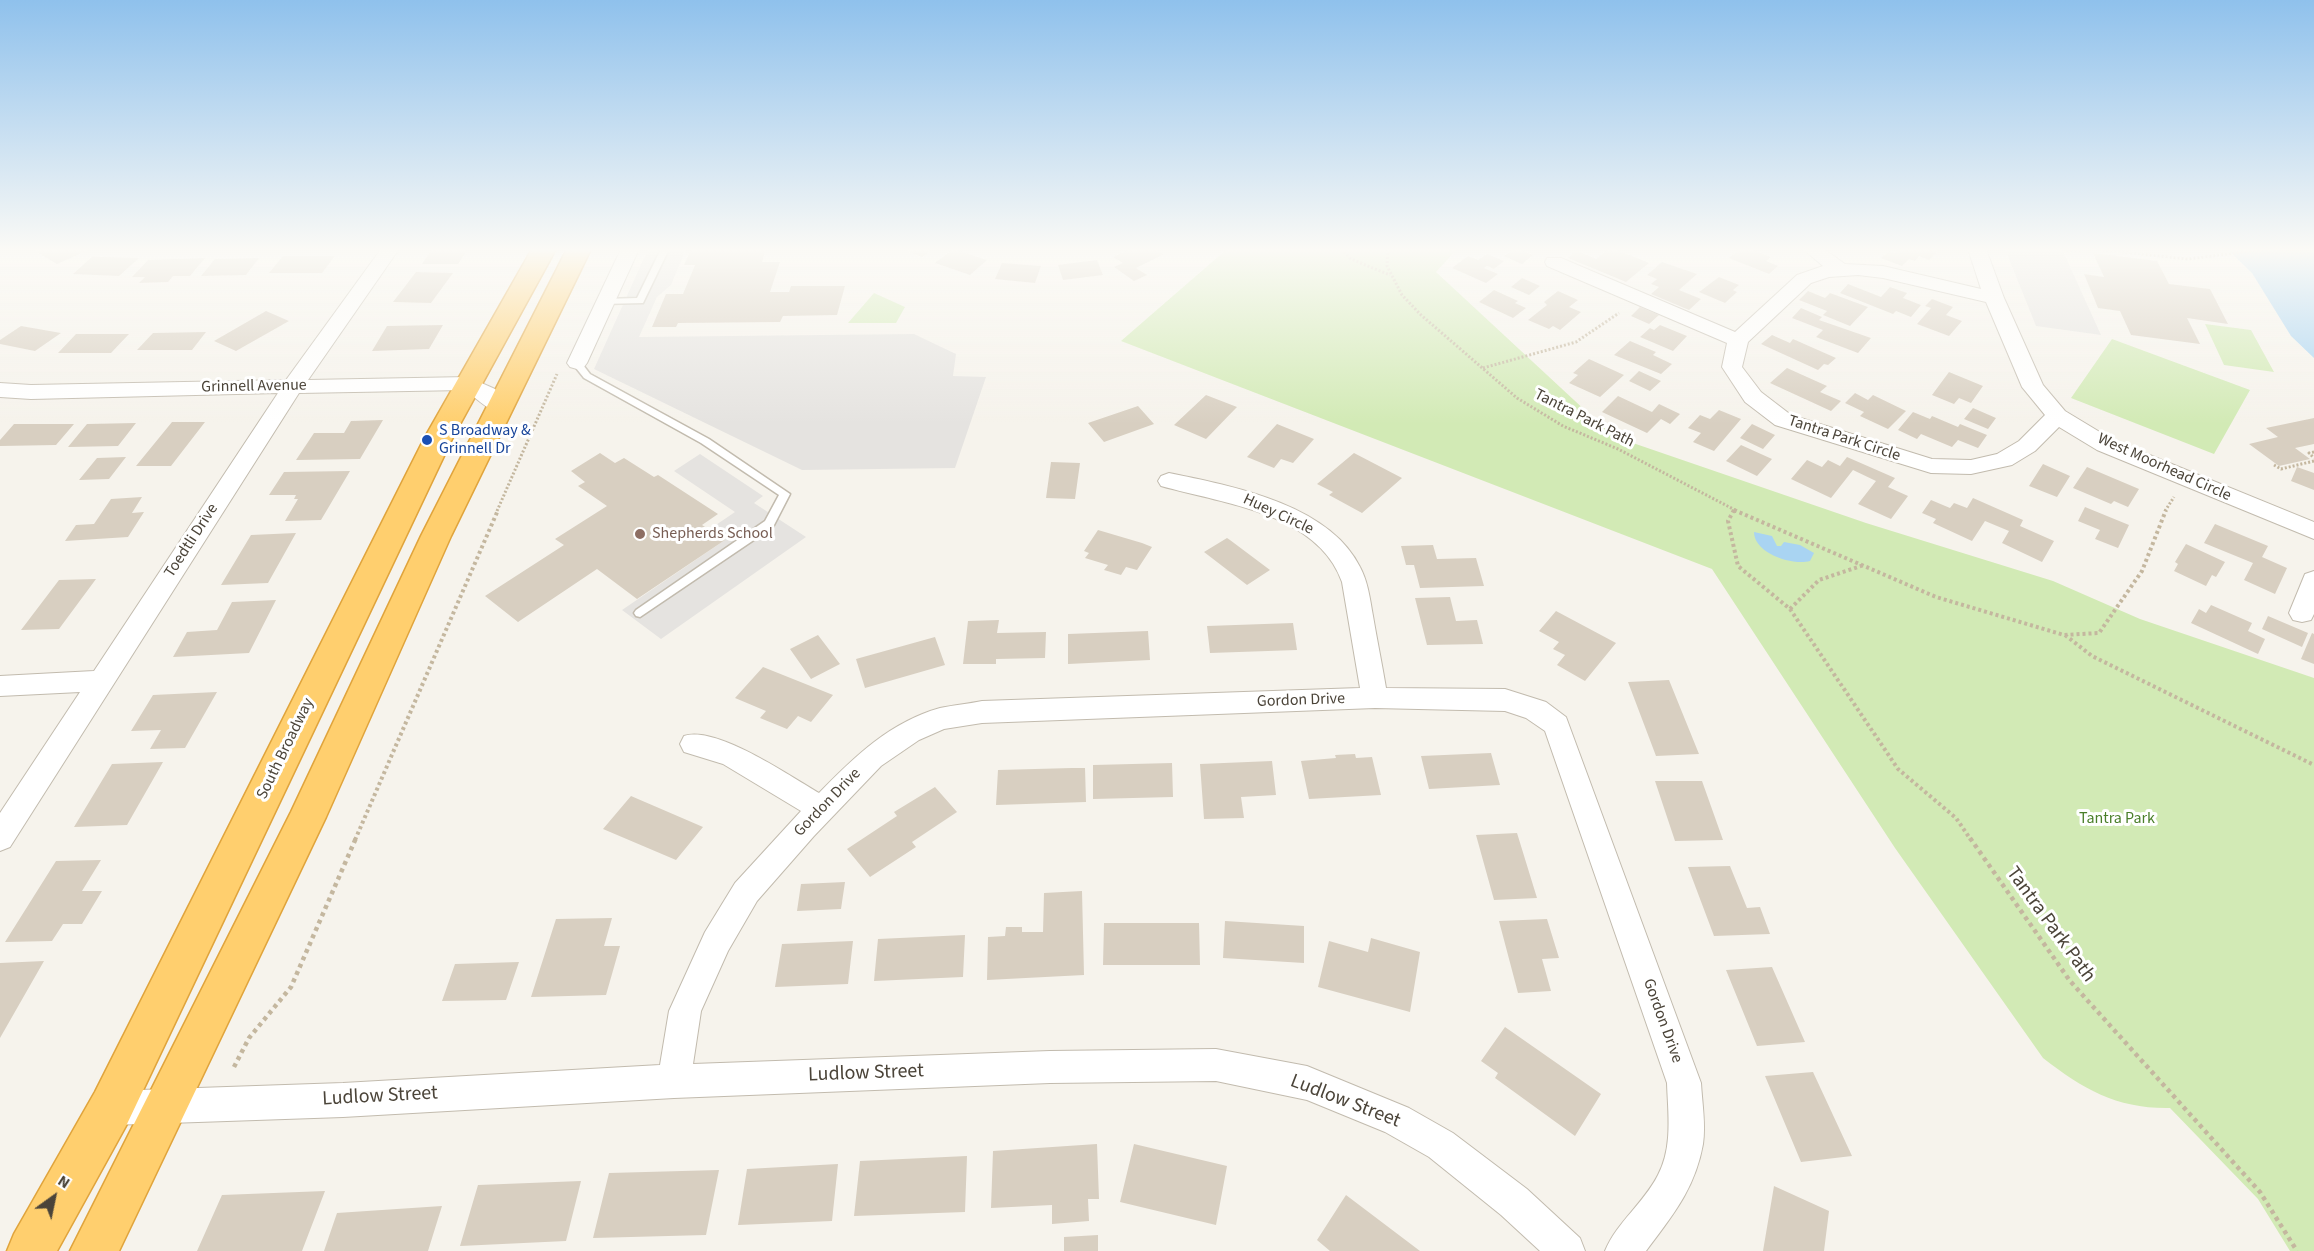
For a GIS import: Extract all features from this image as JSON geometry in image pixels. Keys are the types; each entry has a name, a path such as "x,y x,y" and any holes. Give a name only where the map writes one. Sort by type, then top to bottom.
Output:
{"highway":[{"name":"South Broadway","path":"31,1251 111,1108 434,447 511,307"},
{"path":"94,1251 307,817 436,536 550,307"}],"street":[{"name":"Toedtli Drive","path":"0,838 294,386 349,307"},
{"path":"568,366 601,307"},
{"path":"1660,307 1738,340 1773,307"},
{"name":"West Moorhead Circle","path":"1998,307 2033,387 2057,416 2105,445 2314,531"},
{"name":"Tantra Park Circle","path":"1738,340 1732,367 1736,375 1753,397 1783,420 1931,466 1971,467 2004,460 2027,446 2057,416"},
{"name":"Grinnell Avenue","path":"0,390 31,392 468,382"},
{"path":"468,382 487,394 500,407"},
{"name":"Huey Circle","path":"1169,481 1232,494 1306,524 1330,543 1349,567 1354,582 1375,698"},
{"path":"2302,613 2314,580"},
{"path":"0,686 100,681"},
{"name":"Gordon Drive","path":"674,1081 685,1011 716,942 746,892 871,758 909,732 941,719 982,712 1375,698 1505,700 1536,710 1556,725 1684,1083 1686,1143 1673,1185 1623,1251"},
{"path":"694,744 732,756 822,808"},
{"name":"Ludlow Street","path":"111,1108 343,1100 674,1081 1050,1067 1216,1065 1307,1083 1397,1120 1441,1145 1514,1202 1567,1251"}],"lane":[{"path":"568,366 705,441 785,494 769,524 640,613"}],"path":[{"name":"Tantra Park Path","path":"1414,307 1517,398 1563,426 1618,450 1734,510 1936,597 2024,625 2064,634 2099,633 2142,571 2161,517 2185,479"},
{"path":"1483,368 1576,342 1604,325 1626,307"},
{"path":"234,1067 249,1038 291,987 568,366"},
{"path":"2274,465 2281,469 2314,460 2309,453 2314,452"},
{"name":"Tantra Park Path","path":"1734,510 1728,521 1738,566 1790,609 1898,769 1956,818 2070,981 2260,1192 2297,1251"},
{"path":"1790,609 1819,580 1864,566"},
{"path":"2064,634 2092,656 2314,765"}],"green space":[{"path":"862,307 905,307 896,323 848,323"},
{"name":"Tantra Park","path":"1160,307 1474,307 1602,426 1630,442 1866,523 2053,581 2140,619 2314,678 2314,1251 2290,1251 2258,1199 2170,1108 2134,1105 2102,1095 2087,1088 2043,1058 1895,848 1712,569 1121,341"},
{"path":"2205,324 2251,330 2274,372 2224,365"},
{"path":"2112,339 2250,390 2214,454 2071,398"}],"shaded area":[{"path":"622,307 652,307 639,337 914,334 956,354 953,376 986,377 955,468 802,470 594,369"},
{"path":"2029,307 2088,307 2101,335 2036,326"},
{"path":"700,454 763,496 754,503 806,537 661,639 622,610 725,540 710,529 735,512 674,471"}],"water":[{"path":"2273,307 2314,307 2314,358 2291,336"},
{"path":"1754,532 1772,536 1777,546 1781,546 1784,542 1800,545 1814,553 1810,561 1784,560 1760,546"}],"building":[{"path":"660,307 839,307 837,315 783,316 780,322 678,323 676,327 652,327"},
{"path":"1490,307 1526,308 1513,318"},
{"path":"1544,307 1570,307 1581,312 1560,330 1553,326 1549,329 1528,320"},
{"path":"1640,307 1659,315 1649,324 1631,316"},
{"path":"1818,307 1868,307 1850,326 1823,315 1827,311"},
{"path":"1876,307 1919,307 1911,317 1896,311 1893,314"},
{"path":"1929,307 1953,307 1946,315 1962,321 1949,336 1917,324 1931,308"},
{"path":"2219,307 2228,324 2187,318 2200,344 2131,335 2120,311 2098,308"},
{"path":"1801,308 1822,317 1819,320 1871,338 1858,353 1816,337 1823,330 1792,318"},
{"path":"266,311 289,321 236,351 214,341"},
{"path":"443,325 429,349 372,351 387,326"},
{"path":"1660,325 1687,336 1673,351 1640,337 1650,328 1654,330"},
{"path":"21,326 61,333 35,351 0,344 0,340"},
{"path":"206,332 192,350 137,350 153,333"},
{"path":"76,334 129,334 111,353 58,353"},
{"path":"1772,335 1790,343 1793,339 1836,358 1818,370 1761,344"},
{"path":"1630,341 1656,352 1653,355 1672,364 1661,374 1614,355"},
{"path":"1589,359 1624,375 1600,397 1569,383 1578,375 1573,373"},
{"path":"1787,368 1827,386 1820,392 1841,401 1831,411 1770,383"},
{"path":"1639,371 1661,381 1650,391 1629,381"},
{"path":"1949,372 1983,386 1971,403 1959,398 1954,404 1932,395"},
{"path":"1855,393 1868,400 1873,395 1906,411 1888,429 1860,416 1864,412 1845,403"},
{"path":"1206,395 1237,407 1206,439 1174,425"},
{"path":"1618,396 1652,412 1659,404 1680,414 1670,424 1661,419 1647,433 1602,412"},
{"path":"1138,406 1154,424 1104,442 1088,423"},
{"path":"1973,408 1996,418 1988,429 1964,419"},
{"path":"1719,410 1741,419 1714,451 1693,442 1701,433 1688,428 1700,415 1710,419"},
{"path":"1913,412 1930,419 1932,416 1958,427 1960,424 1987,435 1978,448 1958,440 1952,447 1921,434 1917,439 1898,430"},
{"path":"2314,418 2314,444 2295,448 2310,459 2279,466 2249,444 2278,437 2266,428"},
{"path":"383,420 360,459 296,460 314,433 344,433 351,421"},
{"path":"172,422 205,422 171,466 136,466"},
{"path":"136,423 118,446 68,447 87,424"},
{"path":"14,424 74,424 56,445 0,446 0,440"},
{"path":"1277,424 1314,439 1293,463 1281,459 1274,468 1247,457"},
{"path":"1752,424 1775,435 1763,449 1740,438"},
{"path":"1741,445 1772,459 1757,476 1726,461"},
{"name":"Shepherds School","path":"600,453 615,463 624,458 654,477 658,475 718,514 702,525 725,540 637,599 597,569 518,622 485,596 564,545 555,539 607,506 578,486 585,482 571,471"},
{"path":"1354,453 1402,478 1362,513 1329,495 1333,492 1317,484"},
{"path":"126,457 109,479 79,480 97,458"},
{"path":"1847,457 1895,478 1888,487 1908,496 1891,519 1858,504 1876,481 1853,470 1831,498 1791,479 1807,460 1822,467 1828,460 1840,466"},
{"path":"1051,462 1080,463 1075,499 1046,498"},
{"path":"2043,464 2070,476 2057,497 2029,486"},
{"path":"2087,467 2139,489 2128,507 2114,501 2111,504 2073,488"},
{"path":"2297,467 2314,473 2314,490 2291,481"},
{"path":"350,471 321,520 285,521 298,499 294,499 296,495 269,495 284,472"},
{"path":"142,497 132,513 144,512 128,537 65,541 76,525 94,524 111,499"},
{"path":"1973,498 2023,520 2020,526 2054,541 2042,562 2002,543 2009,531 1985,521 1972,541 1933,523 1936,519 1922,513 1931,500 1950,508 1954,503 1967,508"},
{"path":"2085,507 2129,525 2118,548 2095,539 2100,530 2078,521"},
{"path":"2215,524 2268,546 2262,557 2287,568 2275,594 2244,580 2253,563 2204,543"},
{"path":"1098,530 1152,547 1137,570 1126,567 1121,575 1104,570 1108,565 1085,558 1089,553 1084,551"},
{"path":"296,533 268,583 221,585 251,535"},
{"path":"1227,538 1270,570 1247,585 1204,552"},
{"path":"2186,544 2225,562 2216,577 2212,575 2206,586 2174,571 2178,564 2175,562"},
{"path":"1433,545 1437,559 1476,558 1484,586 1420,588 1414,565 1406,565 1401,546"},
{"path":"96,579 59,629 21,630 59,580"},
{"path":"1450,597 1456,621 1477,620 1483,644 1427,645 1415,598"},
{"path":"276,600 249,653 173,657 187,632 217,630 232,602"},
{"path":"2211,605 2252,623 2248,631 2265,639 2258,654 2191,623 2199,609 2206,613"},
{"path":"1556,611 1616,643 1585,681 1557,665 1565,655 1553,649 1559,642 1539,631"},
{"path":"2268,616 2308,633 2302,647 2262,629"},
{"path":"999,620 997,633 1046,632 1045,658 996,659 996,664 963,664 968,621"},
{"path":"1293,623 1297,650 1210,653 1207,626"},
{"path":"1148,631 1150,660 1068,664 1068,634"},
{"path":"2312,633 2314,634 2314,664 2301,659"},
{"path":"818,635 840,664 811,679 790,649"},
{"path":"935,637 945,665 865,688 856,659"},
{"path":"763,667 833,695 811,722 798,716 787,729 760,718 766,711 735,698"},
{"path":"1669,680 1699,754 1656,756 1628,682"},
{"path":"217,692 185,748 150,749 161,730 131,731 153,695"},
{"path":"1491,753 1500,785 1429,789 1421,756"},
{"path":"1355,754 1356,758 1372,757 1381,795 1309,799 1301,761"},
{"path":"1272,761 1276,795 1241,797 1244,818 1204,819 1200,764"},
{"path":"163,762 127,825 74,827 112,764"},
{"path":"1172,763 1173,797 1093,799 1093,765"},
{"path":"1085,768 1086,802 996,805 998,770"},
{"path":"1655,781 1702,781 1723,840 1675,841"},
{"path":"935,787 957,812 912,842 916,847 870,877 847,849 897,816 894,812"},
{"path":"631,796 703,827 676,860 603,829"},
{"path":"1517,833 1537,898 1494,900 1476,835"},
{"path":"101,860 82,891 102,891 82,924 63,924 52,941 5,942 56,861"},
{"path":"1730,866 1747,908 1760,907 1770,934 1714,936 1688,867"},
{"path":"845,882 841,909 797,911 801,884"},
{"path":"1082,891 1084,975 987,980 988,937 1005,936 1006,927 1022,927 1022,932 1043,932 1044,893"},
{"path":"612,918 604,946 620,946 606,995 531,997 556,919"},
{"path":"1547,919 1559,958 1542,959 1551,991 1518,993 1499,921"},
{"path":"1225,921 1304,926 1304,963 1223,958"},
{"path":"1104,923 1199,923 1200,965 1103,965"},
{"path":"965,935 963,977 874,981 878,939"},
{"path":"1371,938 1420,952 1410,1012 1318,987 1329,941 1368,952"},
{"path":"853,941 848,984 775,987 782,944"},
{"path":"44,961 0,1038 0,963"},
{"path":"519,962 506,1000 442,1001 455,964"},
{"path":"1772,967 1805,1042 1757,1046 1726,970"},
{"path":"1505,1027 1601,1094 1575,1136 1495,1078 1498,1073 1481,1061"},
{"path":"1813,1072 1852,1156 1801,1162 1765,1076"},
{"path":"1097,1144 1099,1199 1088,1199 1089,1221 1052,1224 1052,1205 991,1208 993,1151"},
{"path":"1134,1144 1227,1166 1216,1225 1120,1202"},
{"path":"967,1156 965,1212 854,1216 860,1161"},
{"path":"838,1164 832,1221 738,1225 747,1169"},
{"path":"719,1170 706,1235 593,1238 609,1173"},
{"path":"581,1181 566,1241 460,1246 478,1185"},
{"path":"1774,1186 1829,1211 1824,1251 1763,1251"},
{"path":"325,1191 302,1251 197,1251 222,1195"},
{"path":"1346,1195 1420,1251 1330,1251 1317,1240"},
{"path":"442,1206 428,1251 324,1251 337,1213"},
{"path":"1098,1235 1098,1251 1064,1251 1064,1237"}],"place":[{"name":"S Broadway & Grinnell Dr","path":"427,440"},
{"name":"Shepherds School","path":"640,534"}]}
